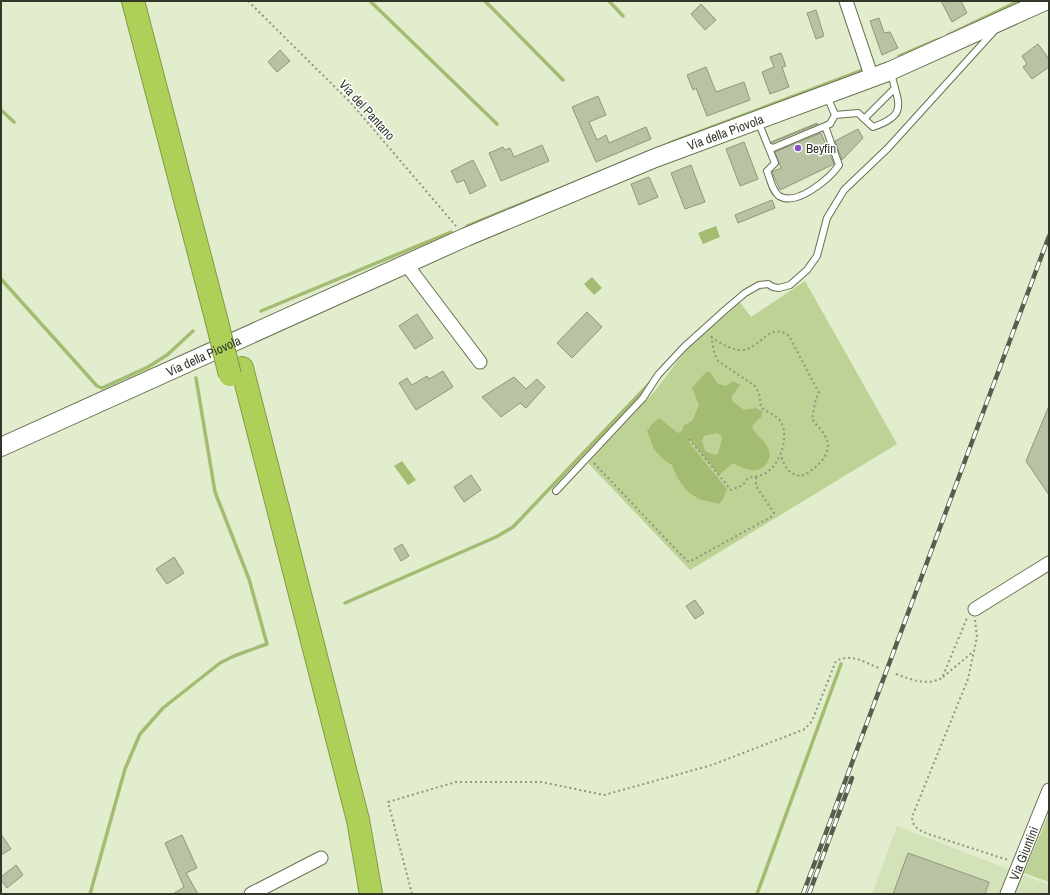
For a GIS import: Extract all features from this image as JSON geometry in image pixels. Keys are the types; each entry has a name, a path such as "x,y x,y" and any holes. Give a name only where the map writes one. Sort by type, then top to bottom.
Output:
{"highway":[{"path":"133,1 222,316"},
{"path":"146,1 328,754 358,894"},
{"path":"236,371 358,820 371,894"}],"street":[{"path":"846,1 872,78"},
{"name":"Via della Piovola","path":"1,447 466,237 655,158 872,78 892,79 1007,18 1045,1"},
{"path":"406,264 480,362"},
{"path":"975,609 1049,563"},
{"name":"Via Giuntini","path":"1007,894 1049,790"},
{"path":"251,894 321,858"}],"lane":[{"path":"556,491 643,398 658,375 679,352 713,321 744,294 759,285 768,284 779,288 790,285 807,270 817,256 826,218 844,190 888,148 1007,18"},
{"path":"864,119 892,79"},
{"path":"835,115 858,113 873,127 889,122 896,114 899,106 892,79"},
{"path":"826,95 835,115"},
{"path":"768,146 773,148 830,124 835,115"},
{"path":"758,120 775,163 767,171 775,191 779,196 787,198 802,194 819,186 829,177 839,164 825,126"}],"path":[{"name":"Via del Pantano","path":"248,1 351,103 466,237"},
{"path":"689,439 731,490 743,485 748,478 756,477 769,470 780,458 783,447 782,424 779,419 761,407 759,393 756,386 718,361 714,353 711,337 713,321"},
{"path":"711,337 724,346 740,350 752,347 769,333 777,331 789,336 819,393 816,398 812,419 826,437 828,444 826,454 820,465 801,476 789,472 784,464 781,454"},
{"path":"701,455 705,451"},
{"path":"588,457 689,562 771,517 774,513 756,486 756,477"},
{"path":"975,609 977,637 968,679 912,818 912,823 920,831 1019,863"},
{"path":"942,678 965,620 975,609"},
{"path":"896,674 917,682 935,682 942,678 974,651"},
{"path":"412,894 388,802 456,782 542,782 604,795 628,789 712,765 805,729 812,721 836,661 845,657 853,658 879,668"}],"shaded area":[{"path":"716,226 720,237 703,244 698,233"},
{"path":"592,277 602,288 594,295 584,284"},
{"path":"805,281 897,444 690,570 588,463 655,391 689,346 740,302 751,317"},
{"path":"706,372 710,372 718,384 726,386 733,381 740,385 732,396 732,401 744,410 756,408 762,411 762,416 752,426 755,433 767,445 769,457 766,464 759,469 749,470 733,463 719,475 688,437 690,444 727,489 719,504 699,499 688,492 678,479 672,465 664,460 654,449 647,431 659,418 678,433 682,431 684,425 692,421 699,405 692,388","holes":["716,433 721,435 722,438 718,454 714,455 705,451 702,440 704,436"]},
{"path":"402,461 416,480 408,485 394,466"},
{"path":"1049,813 1049,882 1024,873"},
{"path":"897,826 1049,885 1049,894 872,894"}],"building":[{"path":"941,1 961,1 967,13 952,22"},
{"path":"701,4 716,20 705,30 691,14"},
{"path":"816,10 824,36 816,39 807,13"},
{"path":"879,18 884,33 890,32 898,48 882,55 870,21"},
{"path":"1038,44 1049,59 1049,67 1032,79 1023,67 1027,64 1022,56"},
{"path":"280,50 290,61 277,72 268,62"},
{"path":"781,53 786,66 782,67 789,87 770,94 762,72 774,67 770,57"},
{"path":"706,67 716,92 744,82 750,100 707,116 696,88 693,90 687,75"},
{"path":"598,96 606,115 589,122 597,140 606,135 609,143 646,127 651,139 596,162 572,107"},
{"path":"817,123 818,124 771,143 771,142"},
{"path":"858,129 863,138 842,160 835,141"},
{"path":"821,133 834,164 780,190 772,172 781,168 775,152"},
{"path":"744,142 758,179 740,186 726,149"},
{"path":"542,145 549,161 501,181 489,153 503,147 505,150 510,148 514,157"},
{"path":"473,160 486,186 470,194 464,180 457,183 451,171"},
{"path":"691,165 705,202 685,209 671,173"},
{"path":"649,177 658,197 639,205 631,184"},
{"path":"772,200 775,208 738,223 735,215"},
{"path":"587,312 602,327 572,358 557,343"},
{"path":"417,314 433,338 415,349 399,326"},
{"path":"443,371 453,387 416,410 399,383 407,378 412,385 427,376 429,379"},
{"path":"514,377 526,389 537,379 545,387 526,408 520,403 501,417 482,397"},
{"path":"1049,406 1049,495 1026,461"},
{"path":"471,475 481,490 464,502 454,487"},
{"path":"402,544 409,556 401,561 394,549"},
{"path":"174,557 184,573 167,584 156,569"},
{"path":"695,600 704,613 695,619 686,606"},
{"path":"1,834 11,849 1,855"},
{"path":"182,835 197,868 186,873 198,894 173,894 184,887 165,843"},
{"path":"908,853 989,882 985,894 893,894"},
{"path":"16,865 23,875 7,888 1,880 1,877"}],"waterway":[{"path":"370,1 497,124"},
{"path":"485,1 563,80"},
{"path":"609,1 623,16"},
{"path":"948,35 1019,1"},
{"path":"899,56 939,39"},
{"path":"670,143 863,70"},
{"path":"1,110 14,122"},
{"path":"467,226 548,193"},
{"path":"261,311 451,232"},
{"path":"1,279 97,386 102,388 148,367 167,355 193,331"},
{"path":"90,894 125,769 140,734 163,708 220,663 234,656 267,644 249,579 215,492 196,378"},
{"path":"345,603 496,537 513,527 650,383"},
{"path":"757,894 841,664"}],"railway":[{"path":"803,894 1049,236"},
{"path":"809,894 852,778"}],"place":[{"name":"Beyfin","path":"798,148"}]}
